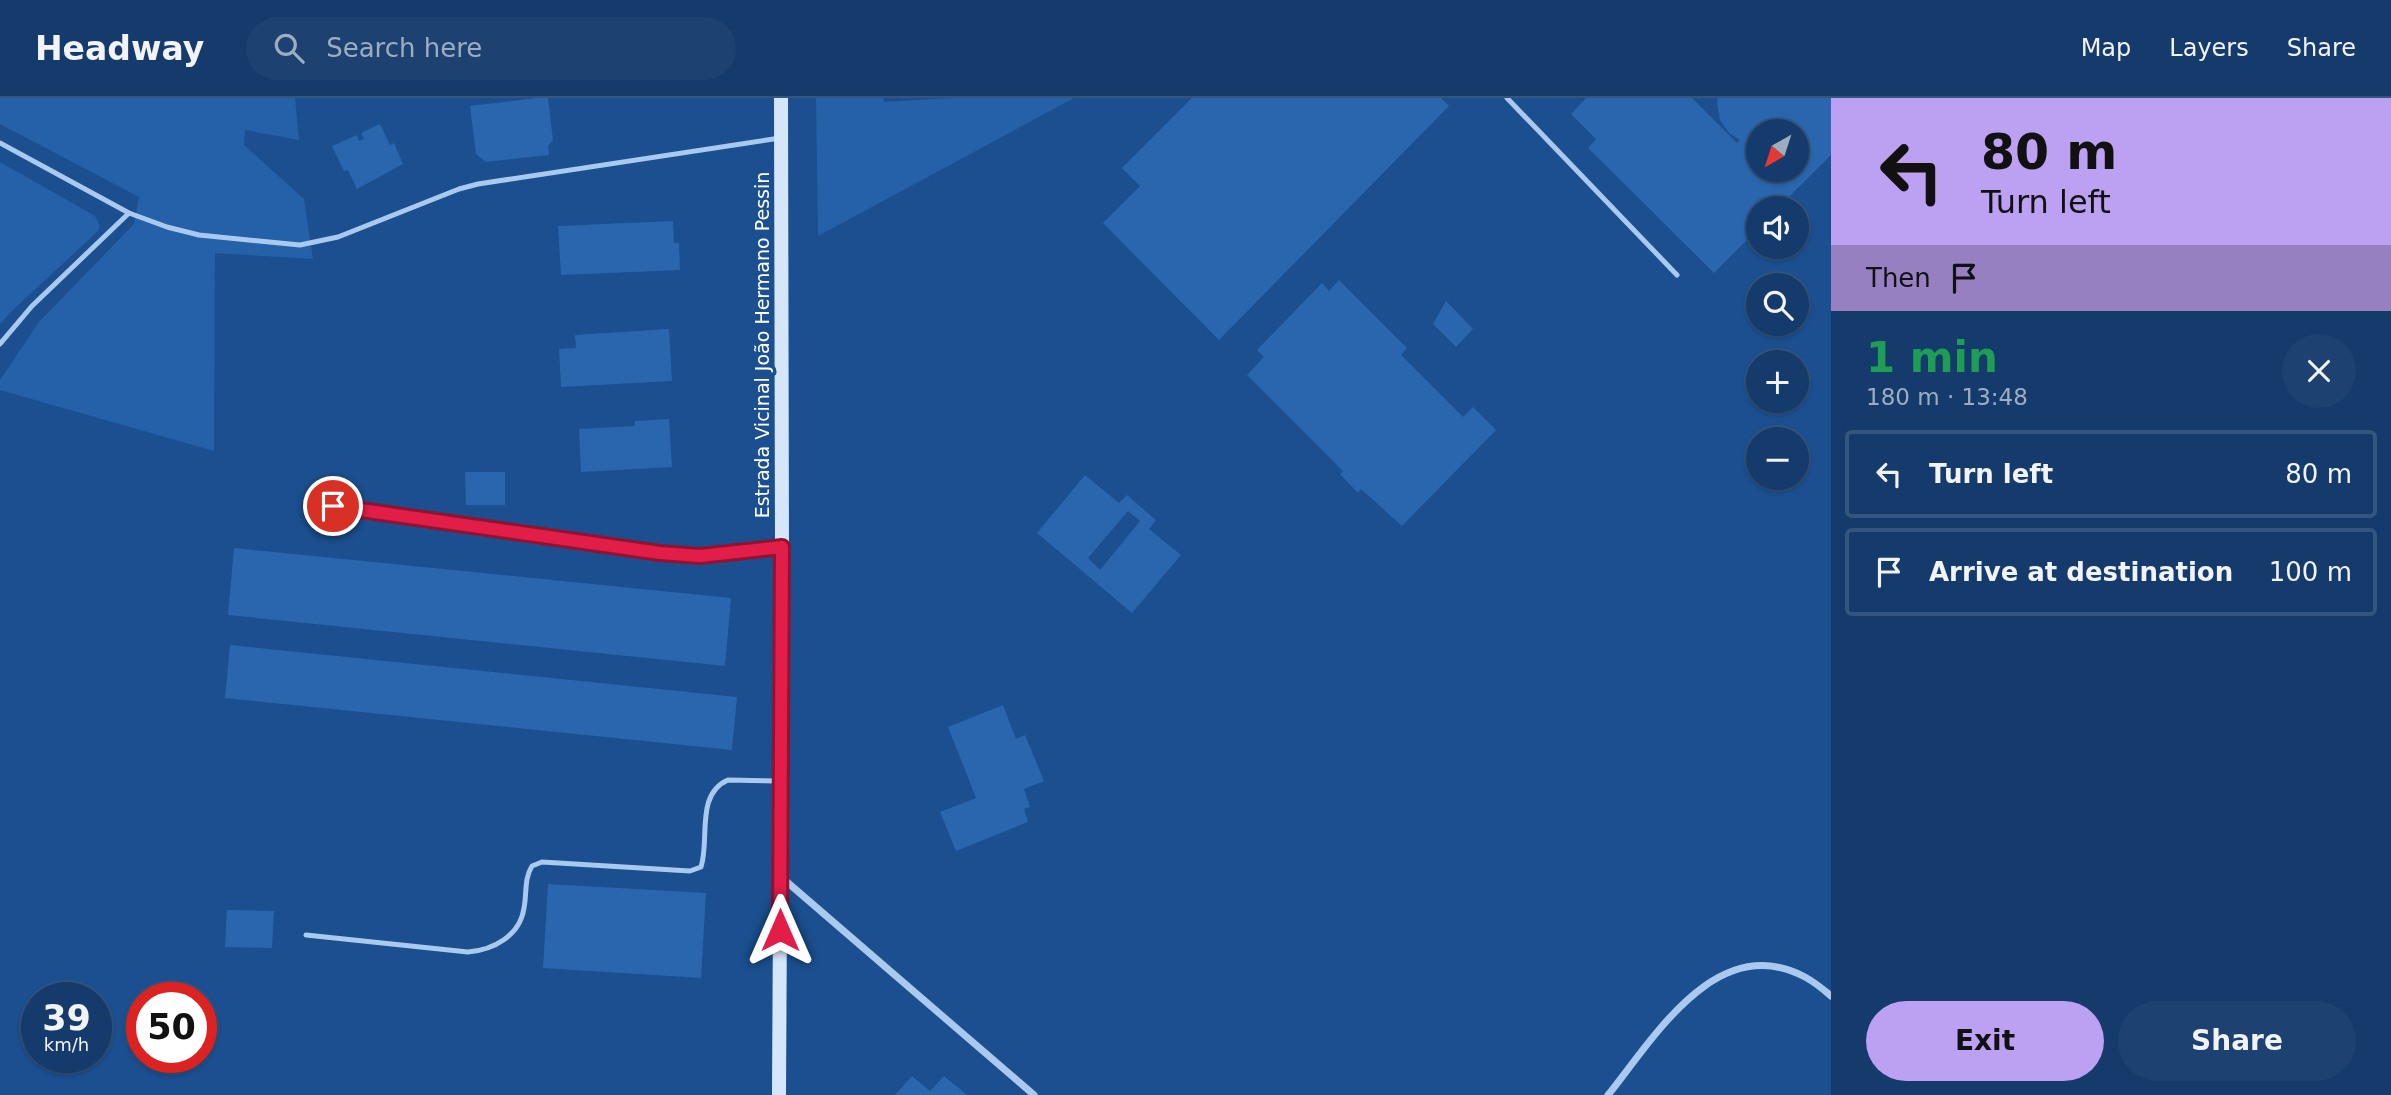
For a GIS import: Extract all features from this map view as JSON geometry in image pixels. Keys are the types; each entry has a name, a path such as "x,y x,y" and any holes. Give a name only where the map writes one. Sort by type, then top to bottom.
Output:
{"main road":[{"name":"Estrada Vicinal João Hermano Pessin","path":"779,1095 781,98"}],"street":[{"path":"780,876 1034,1095"},
{"path":"1608,1095 1696,991 1729,972 1764,966 1783,970 1804,976 1831,996"}],"lane":[{"path":"1507,98 1677,275"},
{"path":"0,143 128,213 167,227 199,235 300,245 338,237 478,184 780,138"},
{"path":"0,344 33,306 128,213"},
{"path":"333,506 660,553 700,556 782,547"},
{"path":"306,935 468,952 486,951 508,937 517,926 524,911 527,875 532,866 542,862 691,871 701,867 707,807 710,796 721,783 728,780 780,781"}],"shaded area":[{"path":"0,98 295,98 299,140 245,130 244,145 304,199 313,259 215,253 214,451 0,390 0,380 39,322 134,224 139,197 0,124"},
{"path":"816,98 883,98 884,102 952,98 1074,98 818,236"},
{"path":"0,162 95,216 100,226 98,231 0,324"}],"building":[{"path":"548,98 553,140 548,146 549,155 486,162 476,154 470,106"},
{"path":"1192,98 1441,98 1449,106 1219,340 1103,223 1140,186 1122,168"},
{"path":"1586,98 1692,98 1737,143 1740,140 1729,133 1720,120 1718,98 1831,98 1831,155 1810,176 1810,119 1746,119 1746,182 1804,182 1790,196 1746,196 1746,241 1714,273 1588,148 1596,139 1571,114"},
{"path":"380,124 390,145 394,143 403,164 357,189 348,170 344,171 332,146 357,135 359,141 364,139 361,133"},
{"path":"673,221 674,243 679,243 680,270 561,275 558,226"},
{"path":"1339,280 1407,348 1401,355 1463,417 1473,407 1496,430 1402,526 1361,489 1358,493 1340,474 1343,471 1247,375 1264,357 1257,350 1322,283 1329,291"},
{"path":"1446,301 1473,329 1456,347 1433,324"},
{"path":"669,329 672,381 561,387 559,349 576,348 575,335"},
{"path":"669,419 672,467 581,472 579,429 635,426 635,421"},
{"path":"465,472 505,472 505,505 466,505"},
{"path":"1085,475 1119,503 1127,495 1156,520 1149,529 1181,555 1132,613 1037,533","holes":["1128,511 1140,521 1100,570 1088,558"]},
{"path":"234,548 731,598 725,666 228,615"},
{"path":"230,645 737,697 732,750 225,698"},
{"path":"1003,705 1016,739 1025,735 1044,781 1024,789 1030,807 1024,809 1028,822 956,851 940,812 976,798 948,727"},
{"path":"548,884 706,893 701,978 543,968"},
{"path":"227,910 274,911 272,948 225,947"},
{"path":"912,1076 930,1091 944,1076 967,1095 895,1095"}],"route":[{"path":"333,506 660,553 700,556 782,547 780,930"}]}
